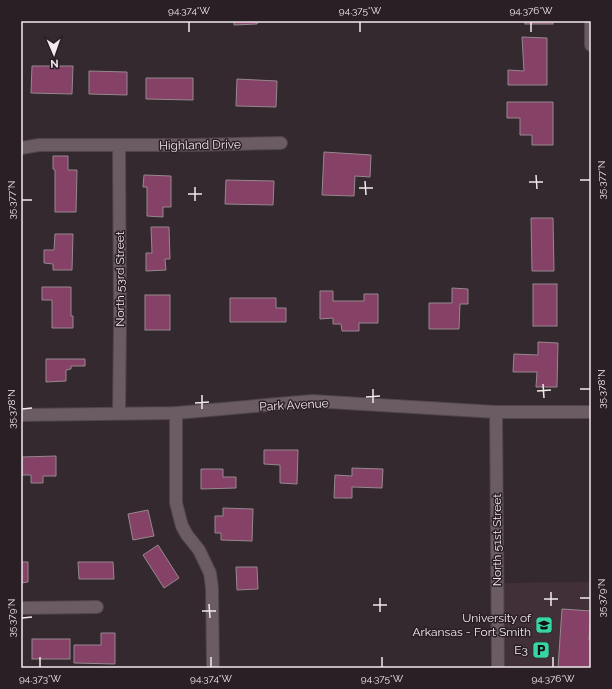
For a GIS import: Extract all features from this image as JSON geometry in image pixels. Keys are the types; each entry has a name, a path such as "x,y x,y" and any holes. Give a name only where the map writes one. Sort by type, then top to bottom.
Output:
{"street":[{"path":"591,21 591,44"},
{"name":"Highland Drive","path":"21,148 39,146 281,143"},
{"name":"North 53rd Street","path":"119,145 119,413"},
{"name":"Park Avenue","path":"21,414 176,413 312,401 496,412 591,412"},
{"name":"North 51st Street","path":"496,412 498,668"},
{"path":"176,413 176,502 182,526 199,550 210,573 212,588 213,668"},
{"path":"21,608 97,607"}],"shaded area":[{"name":"University of Arkansas - Fort Smith","path":"591,582 591,668 498,668 497,583"}],"building":[{"path":"234,21 259,21 257,24 234,25"},
{"path":"525,21 553,21 553,24 525,24"},
{"path":"522,37 547,38 547,85 508,85 508,70 524,71"},
{"path":"32,66 73,66 72,94 31,93"},
{"path":"89,71 127,72 127,95 89,94"},
{"path":"146,78 193,78 193,100 146,99"},
{"path":"237,79 277,81 276,107 236,106"},
{"path":"507,102 553,102 553,145 532,145 532,135 520,135 520,118 507,118"},
{"path":"324,152 371,155 370,177 355,176 354,196 322,195"},
{"path":"53,156 68,156 68,170 77,170 76,212 55,212 55,170 53,169"},
{"path":"144,175 171,176 171,207 163,207 163,217 147,216 147,187 143,187"},
{"path":"226,180 274,181 273,205 225,204"},
{"path":"531,218 553,218 554,271 532,271"},
{"path":"151,227 169,227 170,259 165,259 166,270 146,271 146,253 152,253"},
{"path":"55,234 73,234 72,270 53,270 53,264 44,263 44,250 54,250"},
{"path":"533,284 557,284 557,326 533,326"},
{"path":"42,287 71,287 71,316 73,316 73,328 52,328 52,300 42,300"},
{"path":"452,288 468,289 468,304 460,304 459,329 429,329 429,303 452,303"},
{"path":"320,291 333,291 333,301 364,301 364,294 378,294 378,323 359,323 359,331 342,331 341,324 333,324 333,318 320,319"},
{"path":"145,295 170,295 170,330 145,330"},
{"path":"230,298 276,298 276,308 286,308 286,322 230,322"},
{"path":"538,342 558,343 557,387 536,387 537,372 513,372 514,354 538,355"},
{"path":"46,359 85,359 85,366 71,366 71,369 66,370 66,381 46,382"},
{"path":"264,450 298,450 297,484 280,483 280,465 264,464"},
{"path":"56,456 56,476 43,476 43,483 31,483 31,475 22,475 22,457"},
{"path":"352,468 383,469 382,488 352,487 352,498 334,498 335,475 352,476"},
{"path":"201,469 223,469 223,477 236,477 236,488 201,489"},
{"path":"223,508 253,509 252,541 221,540 221,533 215,533 215,516 223,516"},
{"path":"148,510 154,536 133,540 128,514"},
{"path":"158,545 179,578 164,588 143,555"},
{"path":"21,562 28,562 28,582 21,583"},
{"path":"78,562 113,562 114,579 79,579"},
{"path":"236,567 257,567 258,589 237,590"},
{"path":"562,609 591,611 589,640 591,640 591,668 558,668"},
{"path":"101,633 115,633 115,664 74,663 74,645 101,645"},
{"path":"32,639 70,639 70,659 32,659"}],"place":[{"name":"University of Arkansas - Fort Smith","path":"544,625"},
{"name":"E3","path":"541,650"}]}
